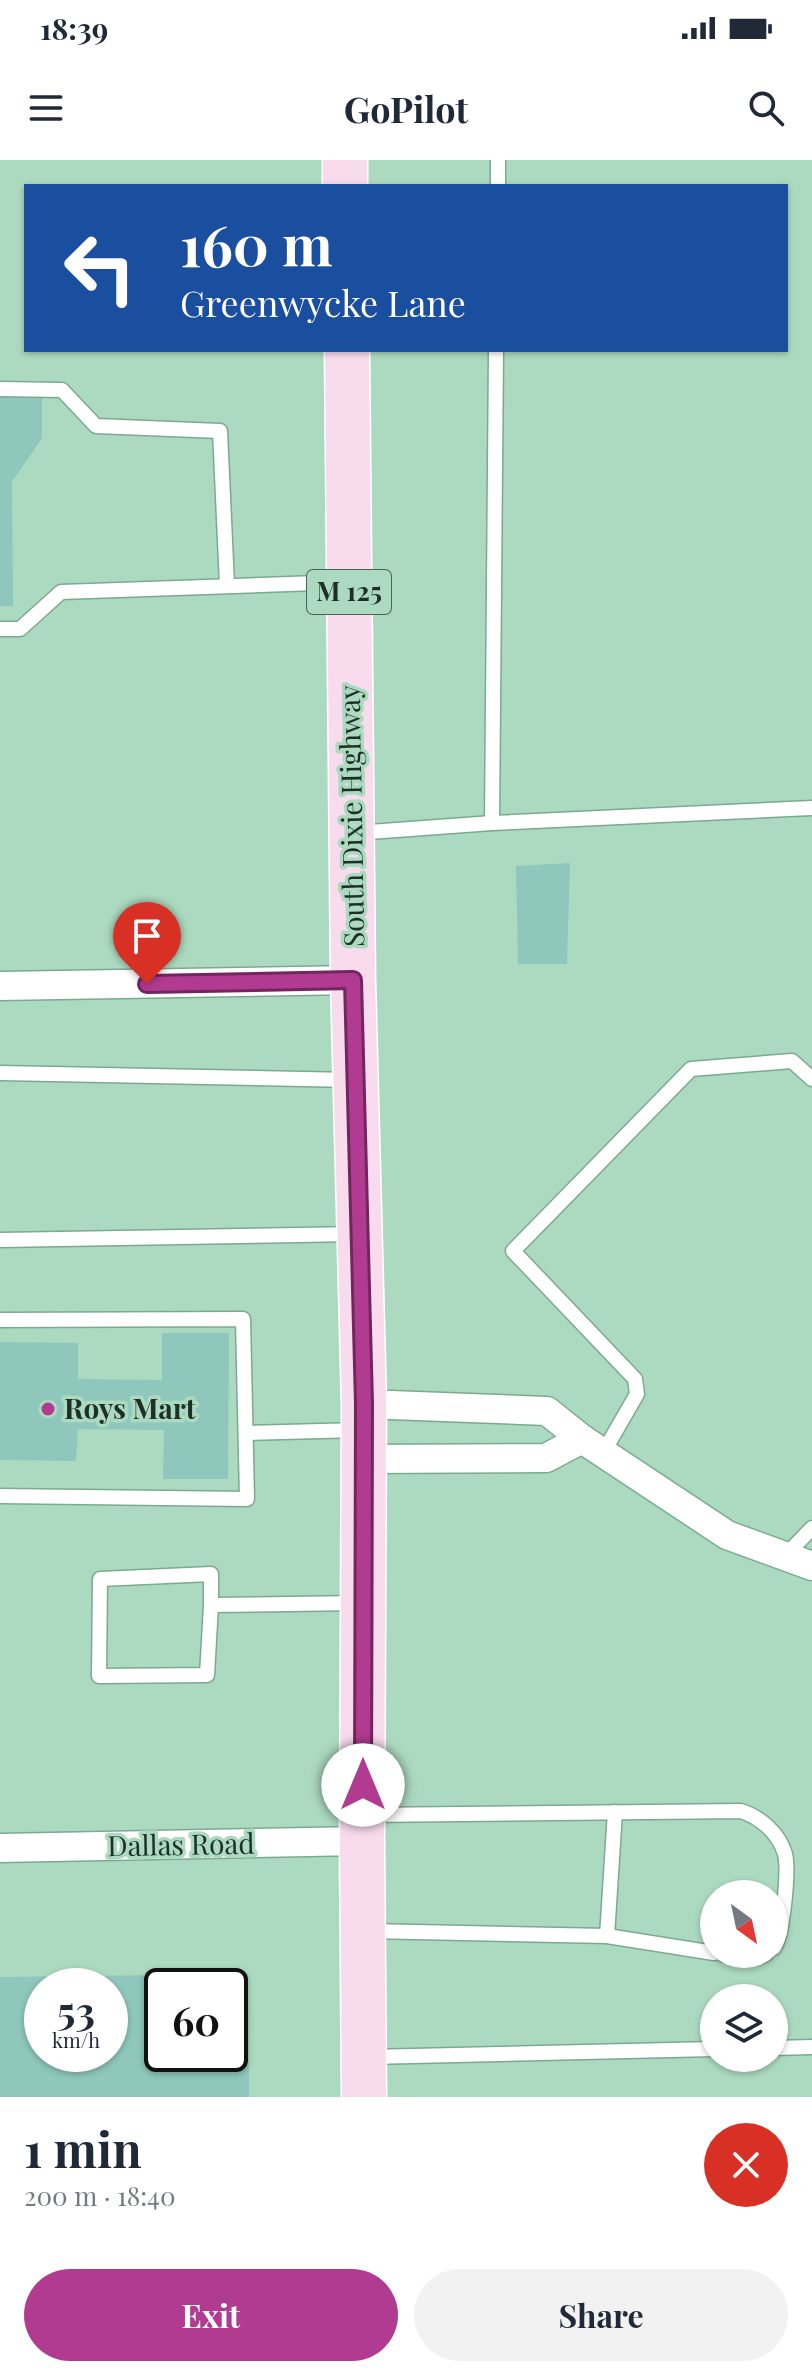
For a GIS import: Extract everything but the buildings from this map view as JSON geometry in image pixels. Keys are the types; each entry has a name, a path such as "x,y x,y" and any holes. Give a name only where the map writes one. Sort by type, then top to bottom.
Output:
{"main road":[{"path":"345,160 345,184"},
{"name":"South Dixie Highway","path":"347,352 353,980 364,1431 364,2077"}],"street":[{"path":"0,986 353,980"},
{"path":"364,1431 547,1411 592,1446 727,1535 812,1566"},
{"path":"364,1431 546,1458 592,1446"},
{"name":"Dallas Road","path":"0,1848 362,1828"}],"lane":[{"path":"498,160 498,184"},
{"path":"492,823 496,352"},
{"path":"0,389 62,390 96,426 220,431 227,585"},
{"path":"0,629 20,629 61,592 349,582"},
{"path":"352,833 812,808"},
{"path":"592,1446 637,1394 635,1379 513,1251 691,1069 792,1061 812,1079"},
{"path":"0,1073 356,1080"},
{"path":"0,1240 360,1234"},
{"path":"0,1320 243,1319 248,1433 247,1499 0,1496"},
{"path":"248,1433 364,1431"},
{"path":"785,1556 812,1528"},
{"path":"211,1574 211,1605 207,1675 99,1676 100,1579 211,1574"},
{"path":"211,1605 363,1603"},
{"path":"362,1828 615,1812 741,1811 758,1817 774,1835 785,1855 784,1880"},
{"path":"607,1936 615,1812"},
{"path":"362,1931 607,1936 700,1951"},
{"path":"788,2048 812,2047"},
{"path":"364,2077 700,2050"}],"place":[{"name":"Roys Mart","path":"48,1409"}],"route":[{"path":"147,984 353,980 364,1404 363,1785"}]}
